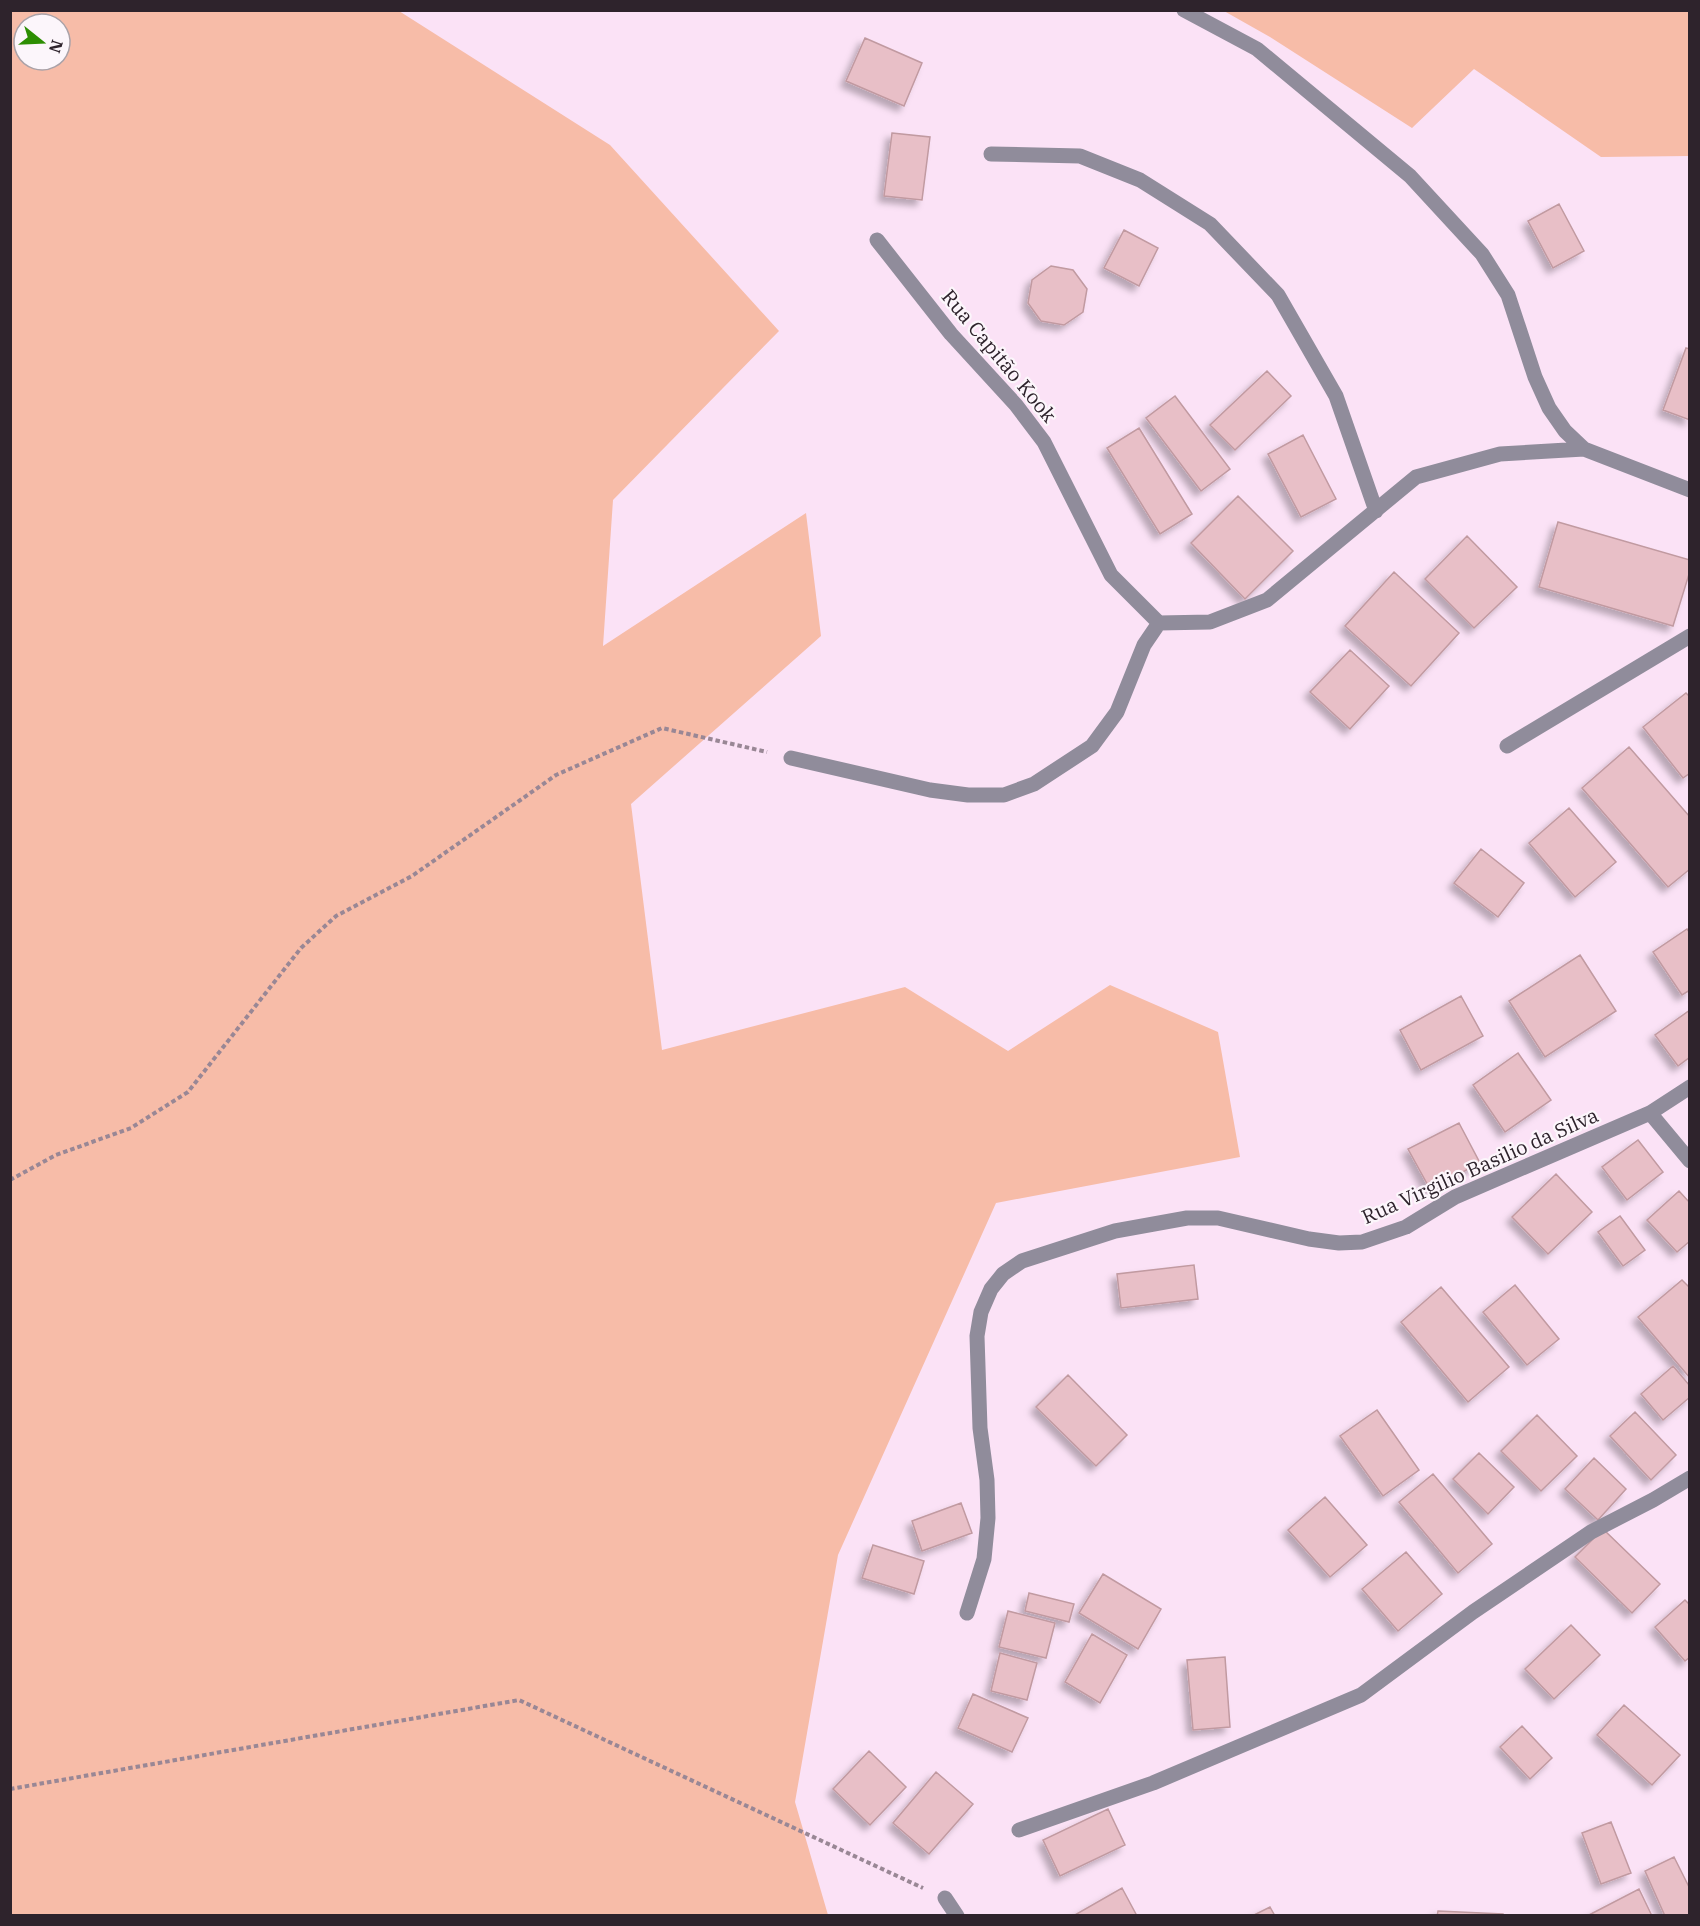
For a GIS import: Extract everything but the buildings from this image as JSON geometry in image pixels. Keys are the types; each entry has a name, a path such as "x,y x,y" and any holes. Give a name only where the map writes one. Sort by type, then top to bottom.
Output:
{"street":[{"path":"1184,10 1257,49 1410,176 1482,254 1508,295 1535,377 1549,408 1565,432 1584,449 1689,490"},
{"path":"991,154 1080,156 1140,180 1210,224 1278,296 1336,396 1376,511"},
{"name":"Rua Capitão Kook","path":"877,240 951,334 1016,405 1044,442 1111,575 1160,623"},
{"path":"791,758 930,790 968,795 1004,795 1034,784 1092,746 1117,712 1144,645 1160,623 1210,622 1267,600 1416,477 1500,454 1584,449"},
{"path":"1507,746 1689,636"},
{"name":"Rua Virgilio Basilio da Silva","path":"967,1613 984,1559 988,1518 987,1480 980,1428 977,1336 984,1304 991,1289 1003,1274 1022,1261 1115,1231 1186,1218 1218,1218 1329,1242 1362,1242 1406,1227 1455,1197 1650,1113 1689,1087"},
{"path":"1650,1113 1689,1161"},
{"path":"1019,1830 1153,1783 1361,1695 1473,1612 1591,1532 1653,1500 1689,1478"},
{"path":"945,1898 957,1916"}],"path":[{"path":"10,1180 56,1155 131,1128 189,1092 301,948 336,916 412,876 556,775 662,728 791,758"},
{"path":"10,1790 519,1700 945,1898"}],"shaded area":[{"path":"11,10 399,11 610,145 779,331 613,500 603,646 806,513 821,636 631,804 662,1050 905,987 1008,1051 1110,985 1218,1032 1240,1157 996,1203 838,1555 795,1802 828,1915 11,1915"},
{"path":"1224,11 1689,11 1689,156 1601,157 1474,69 1412,128 1270,37"}]}
